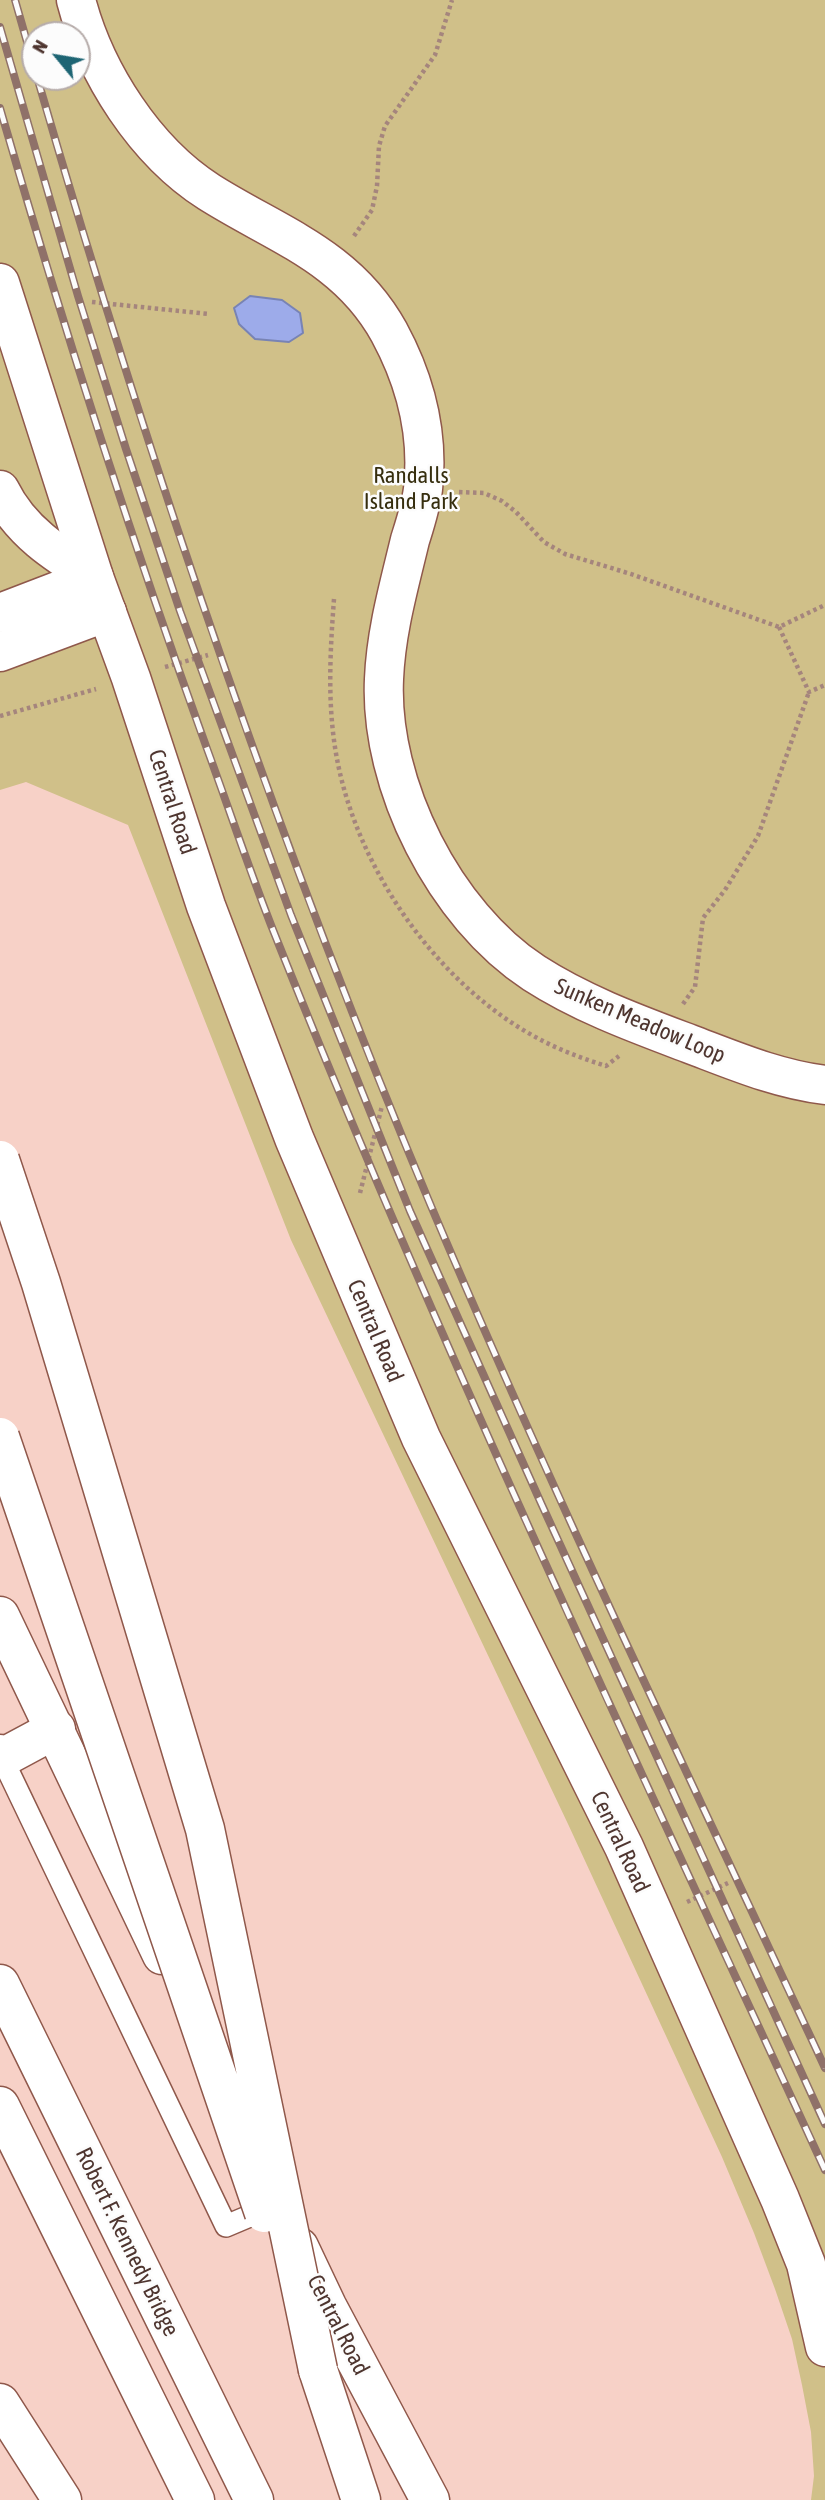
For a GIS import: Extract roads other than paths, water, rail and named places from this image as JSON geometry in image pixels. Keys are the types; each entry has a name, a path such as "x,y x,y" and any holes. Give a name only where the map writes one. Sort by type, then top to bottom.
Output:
{"main road":[{"name":"Sunken Meadow Loop","path":"76,0 94,49 123,104 162,154 208,191 314,251 357,287 379,315 414,386 422,424 423,490 389,628 384,680 385,724 399,783 436,866 466,908 502,949 532,972 561,989 665,1035 768,1074 825,1085"},
{"name":"Central Road","path":"0,283 94,577 131,678 206,906 294,1138 421,1438 624,1847 780,2199 806,2264 825,2347"},
{"path":"0,490 30,533 52,552 94,577"},
{"path":"0,613 94,577"},
{"path":"0,652 107,612"},
{"path":"0,1160 41,1283 205,1829 318,2370"},
{"path":"0,1437 361,2500"},
{"name":"Central Road","path":"0,1616 56,1729 327,2306 430,2500"},
{"path":"1,1757 56,1729"},
{"name":"Robert F. Kennedy Bridge","path":"0,1984 254,2500"},
{"path":"0,2106 195,2500"},
{"path":"0,2403 62,2500"}],"lane":[{"path":"1,1757 226,2226 279,2204"}],"railway":[{"path":"15,0 21,21"},
{"path":"0,27 78,296 126,449 180,611 291,915 410,1211 825,2124"},
{"path":"41,91 124,363 218,647 267,788 374,1068 526,1423 825,2068"},
{"path":"0,108 72,349 124,509 271,925 335,1083 470,1396 825,2170"}],"park label":[{"name":"Randalls Island Park","path":"411,489"}]}
